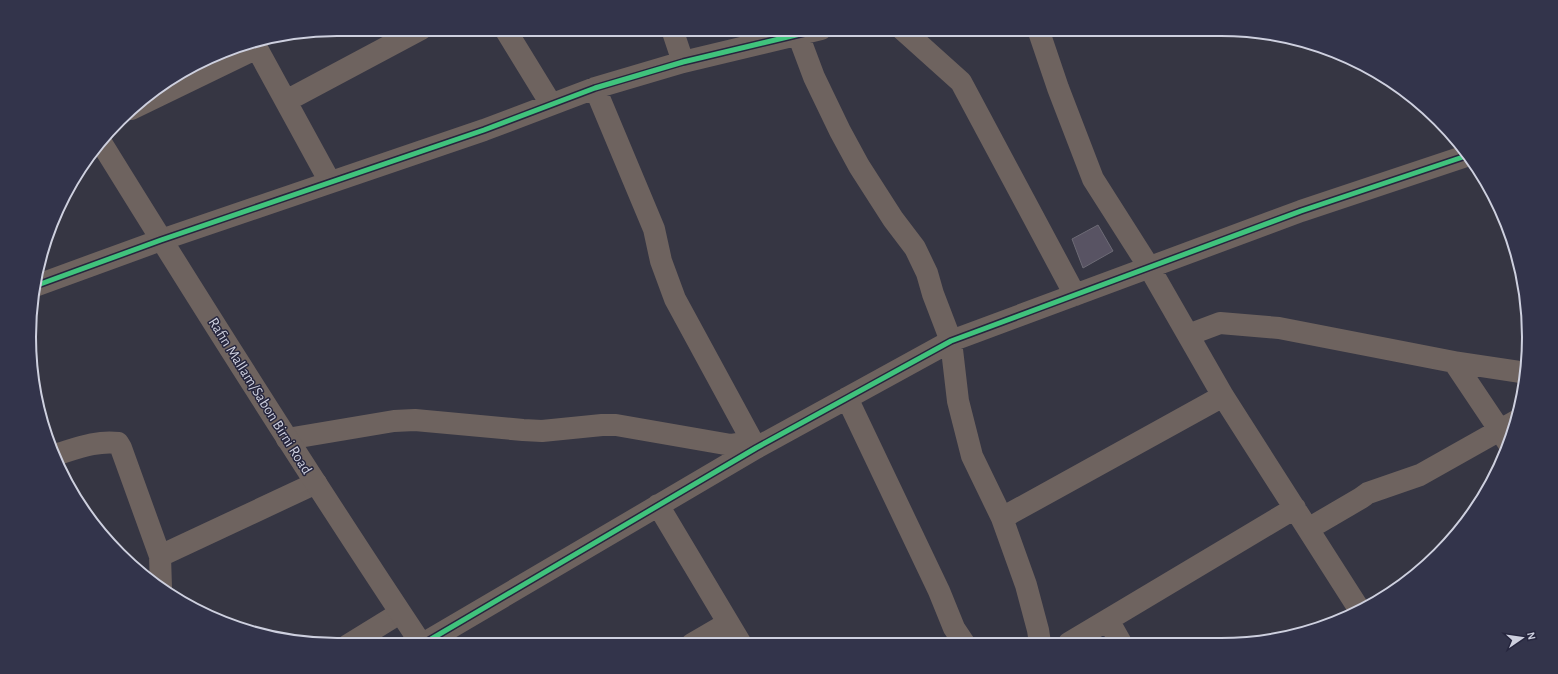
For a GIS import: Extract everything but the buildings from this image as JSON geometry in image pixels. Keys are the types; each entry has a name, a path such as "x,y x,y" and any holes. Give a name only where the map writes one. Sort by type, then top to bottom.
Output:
{"street":[{"path":"286,101 408,36"},
{"path":"508,36 551,104"},
{"path":"674,36 683,62"},
{"path":"41,284 161,240 484,130 594,88 779,36"},
{"path":"799,36 814,77 843,137 893,219 915,248 927,273 933,294 951,341 958,401 972,456 1002,518 1026,585 1039,638"},
{"path":"910,36 961,82 1075,295"},
{"path":"1040,36 1069,118 1093,180 1149,268 1223,396 1357,606"},
{"path":"256,47 330,182"},
{"path":"158,95 248,49"},
{"path":"594,88 654,229 661,261 675,300 754,445"},
{"name":"Rafin Mallam/Sabon Birni Road","path":"104,147 161,240 416,638"},
{"path":"433,638 658,506 754,445 847,398 951,341 1301,211 1462,157"},
{"path":"1188,335 1220,323 1279,328 1454,362 1519,372"},
{"path":"1454,362 1507,431"},
{"path":"1002,518 1223,396"},
{"path":"847,398 939,591 954,628 961,638"},
{"path":"288,439 394,421 415,420 523,430 542,430 602,425 616,426 731,445 754,445"},
{"path":"1308,529 1361,498 1368,492 1420,476 1506,433"},
{"path":"60,453 89,445 112,442 118,443 122,448 160,556 161,581"},
{"path":"160,556 316,483"},
{"path":"658,506 737,638"},
{"path":"1077,638 1294,508"},
{"path":"359,638 400,613"},
{"path":"1108,620 1118,638"},
{"path":"702,638 728,623"}],"cycle path":[{"path":"41,284 161,240 484,130 595,88 683,62 792,36"},
{"path":"433,638 756,448 951,341 1301,211 1462,157"}]}
